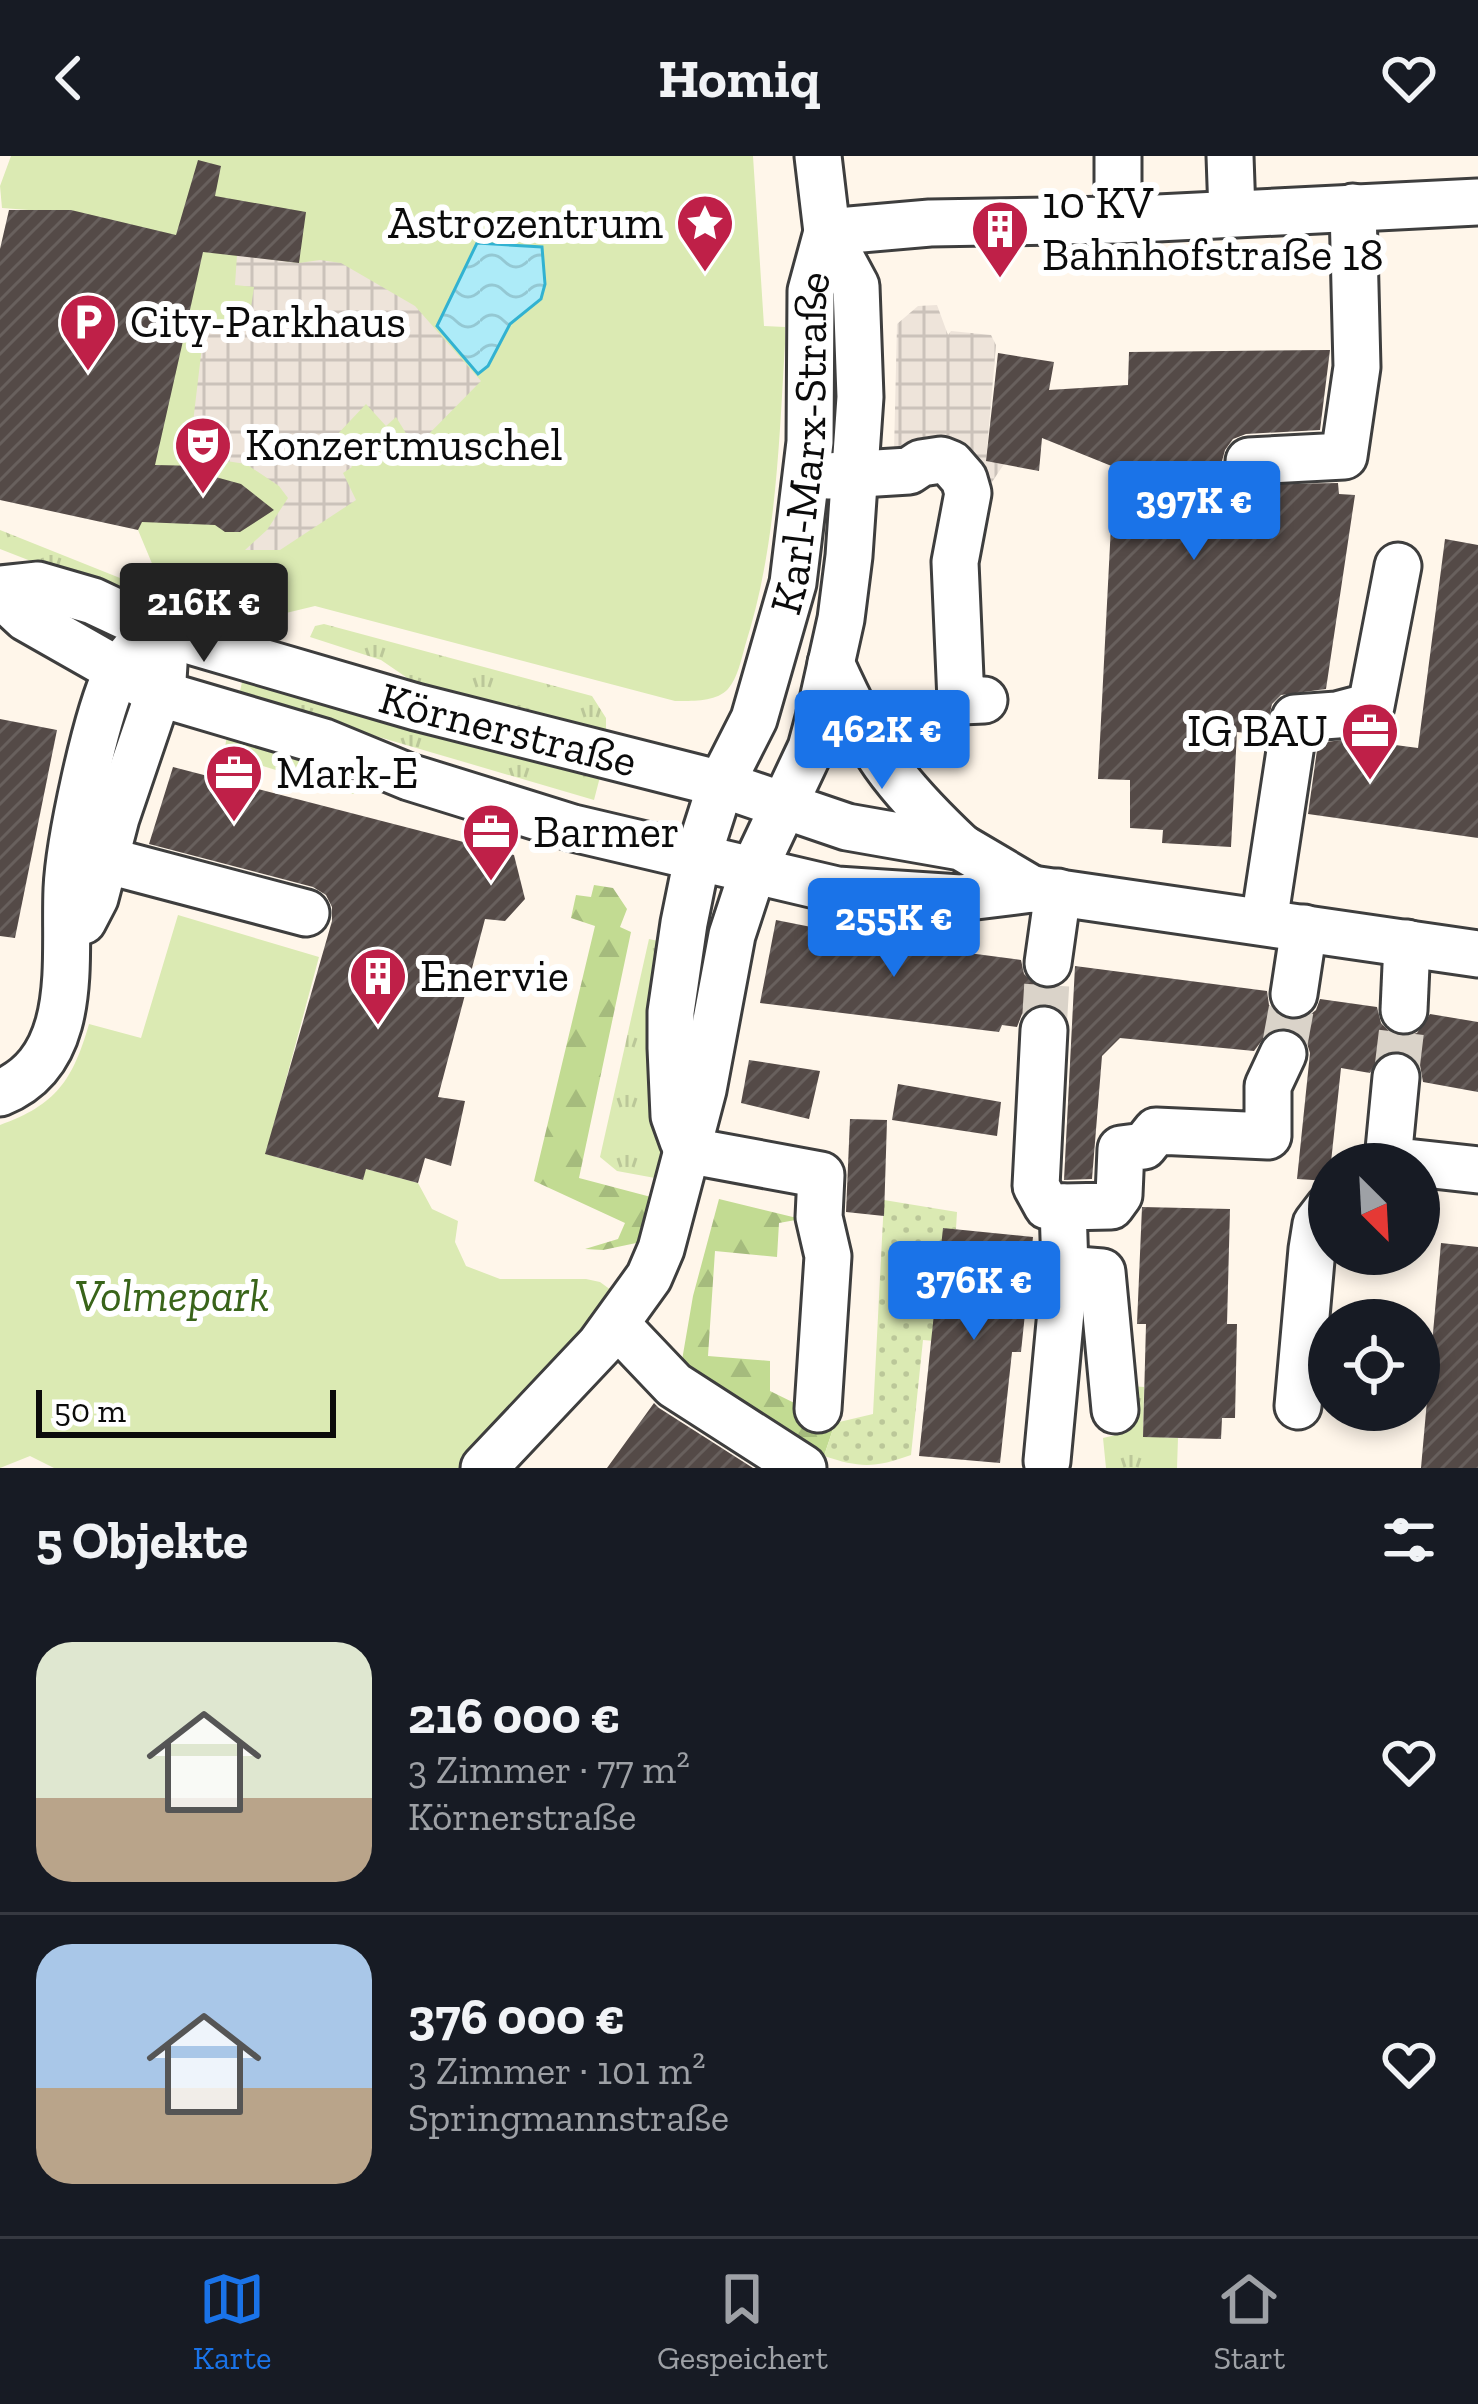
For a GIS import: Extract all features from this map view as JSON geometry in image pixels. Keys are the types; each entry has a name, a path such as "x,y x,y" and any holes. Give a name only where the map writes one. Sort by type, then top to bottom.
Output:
{"street":[{"name":"Karl-Marx-Straße","path":"484,1468 616,1324 662,1249 703,1090 732,934 753,871 811,748 841,619 860,397 856,286 827,232 818,156"},
{"path":"1118,156 1118,220"},
{"path":"1230,156 1232,213"},
{"path":"827,232 1478,202"},
{"path":"1249,461 1344,456 1357,367 1353,208"},
{"name":"Karl-Marx-Straße","path":"721,784 754,719 793,584 807,476 811,291 827,232"},
{"path":"807,476 909,471 921,463 951,464 964,479 968,493 955,562 961,701 984,700"},
{"path":"1294,994 1284,925 1295,718 1371,706 1399,566"},
{"name":"Körnerstraße","path":"0,591 38,585 93,601 159,632 416,707 721,784 847,827 961,848 1045,890"},
{"name":"Körnerstraße","path":"0,591 26,618 158,693 324,742 409,777 697,859 837,890 960,898 1045,890 1478,954"},
{"path":"0,1093 28,1077 55,1039 69,946 67,887 98,730 116,672 159,632 164,657 158,693 95,898 69,946"},
{"path":"831,664 881,763 961,848"},
{"path":"721,784 697,859 671,1012 674,1116 686,1150 821,1175 819,1217 829,1256 818,1409"},
{"path":"105,860 306,913"},
{"path":"1045,890 1048,963"},
{"path":"1404,1010 1407,943"},
{"path":"1044,1030 1036,1186 1047,1206 1111,1206 1119,1195 1121,1149 1144,1146 1156,1131 1268,1136 1268,1086 1283,1054"},
{"path":"1396,1077 1388,1160 1478,1170"},
{"path":"1047,1462 1065,1269 1063,1207"},
{"path":"1065,1269 1102,1272 1114,1410"},
{"path":"1298,1406 1310,1275"},
{"path":"616,1324 674,1385 803,1468"}],"green space":[{"path":"11,156 753,156 764,326 785,327 785,344 774,497 763,572 740,663 728,689 710,699 675,701 315,606 286,613 156,573 138,530 205,242 69,213 2,208 0,186"},
{"path":"0,530 120,578 125,592 118,595 0,549"},
{"path":"324,624 592,696 606,718 606,732 419,686 381,660 310,637 315,626"},
{"path":"242,682 427,735 601,773 594,800 239,696"},
{"path":"227,735 290,754 359,790 353,794 224,754"},
{"path":"594,885 613,888 627,909 620,927 631,932 579,1178 651,1197 641,1242 603,1250 585,1249 618,1239 625,1223 534,1181 595,926 571,918 576,895 591,897"},
{"name":"Volmepark","path":"178,915 319,957 266,1154 362,1180 366,1169 418,1183 432,1209 458,1221 455,1242 466,1266 500,1279 586,1279 615,1293 565,1358 459,1468 54,1468 30,1456 0,1468 0,1125 35,1109 60,1088 89,1024 141,1038"},
{"path":"649,939 668,943 662,1144 655,1178 617,1171 600,1157"},
{"path":"719,1199 801,1219 779,1223 777,1257 715,1251 708,1356 770,1361 770,1391 835,1423 824,1456 717,1393 681,1366 693,1296"},
{"path":"884,1200 957,1212 956,1229 943,1229 944,1342 923,1340 911,1455 858,1464 824,1456 835,1423 873,1414"},
{"path":"1119,1374 1131,1386 1144,1387 1143,1436 1178,1438 1177,1468 1106,1468 1103,1438 1124,1433"}],"shaded area":[{"path":"237,255 341,263 415,306 481,381 415,448 396,417 386,426 366,404 333,439 352,467 343,473 356,500 280,550 245,550 267,530 288,498 279,486 246,464 213,459 217,433 192,431 205,321 249,321 254,287 235,285"},
{"path":"937,305 948,335 951,331 991,335 996,345 986,460 1004,464 988,488 894,452 897,324 918,306"}],"water":[{"path":"477,243 542,247 545,284 541,299 510,324 488,366 478,374 437,326"}],"building":[{"name":"City-Parkhaus","path":"198,160 221,166 215,196 306,212 299,263 203,252 155,465 201,466 201,473 241,484 274,510 240,532 225,532 215,525 142,522 138,530 0,500 0,249 9,210 71,210 176,235"},
{"path":"1330,350 1320,430 1246,434 1233,439 1222,461 1227,477 1238,485 1338,483 1339,494 1355,495 1326,689 1281,695 1272,704 1265,735 1237,732 1231,847 1162,843 1163,830 1130,828 1130,780 1098,779 1114,467 1042,438 1039,471 986,461 998,353 1054,362 1049,390 1128,385 1129,352"},
{"path":"1445,539 1478,545 1478,838 1308,814 1318,743 1350,739 1418,748"},
{"path":"0,719 57,730 15,938 0,936"},
{"name":"Enervie","path":"173,767 514,855 525,899 505,921 485,919 438,1097 465,1101 451,1166 425,1158 418,1183 366,1169 363,1180 265,1154 332,921 332,907 326,895 313,887 149,844"},
{"path":"776,920 892,943 1021,960 1024,974 1041,989 1017,1027 1002,1025 999,1032 760,1003"},
{"path":"1075,966 1267,991 1276,1014 1291,1021 1305,1019 1320,999 1377,1007 1381,1023 1402,1037 1417,1033 1430,1014 1478,1022 1478,1092 1423,1082 1420,1065 1400,1050 1384,1053 1370,1073 1341,1068 1333,1143 1308,1143 1308,1180 1297,1179 1310,1053 1306,1040 1295,1030 1269,1031 1254,1051 1120,1038 1102,1056 1092,1179 1064,1180"},
{"path":"749,1060 820,1071 809,1119 741,1103"},
{"path":"898,1084 1001,1102 997,1136 892,1120"},
{"path":"850,1119 887,1120 884,1216 846,1212"},
{"path":"1142,1207 1230,1209 1227,1324 1237,1324 1235,1418 1222,1418 1221,1439 1143,1437 1146,1324 1137,1324"},
{"path":"943,1228 1033,1237 1021,1352 1012,1352 1000,1463 919,1456"},
{"path":"1441,1243 1478,1247 1478,1468 1421,1468 1424,1431 1440,1431 1440,1299 1436,1299"},
{"path":"654,1403 659,1408 753,1468 607,1468"}],"tunnel":[{"path":"1044,1030 1048,963"},
{"path":"1283,1054 1294,994"},
{"path":"1396,1077 1404,1010"}],"place":[{"name":"Astrozentrum","path":"705,274"},
{"name":"10 KV Bahnhofstraße 18","path":"1000,280"},
{"name":"City-Parkhaus","path":"88,373"},
{"name":"Konzertmuschel","path":"203,496"},
{"name":"IG BAU","path":"1370,782"},
{"name":"Mark-E","path":"234,824"},
{"name":"Barmer","path":"491,883"},
{"name":"Enervie","path":"378,1027"}]}
